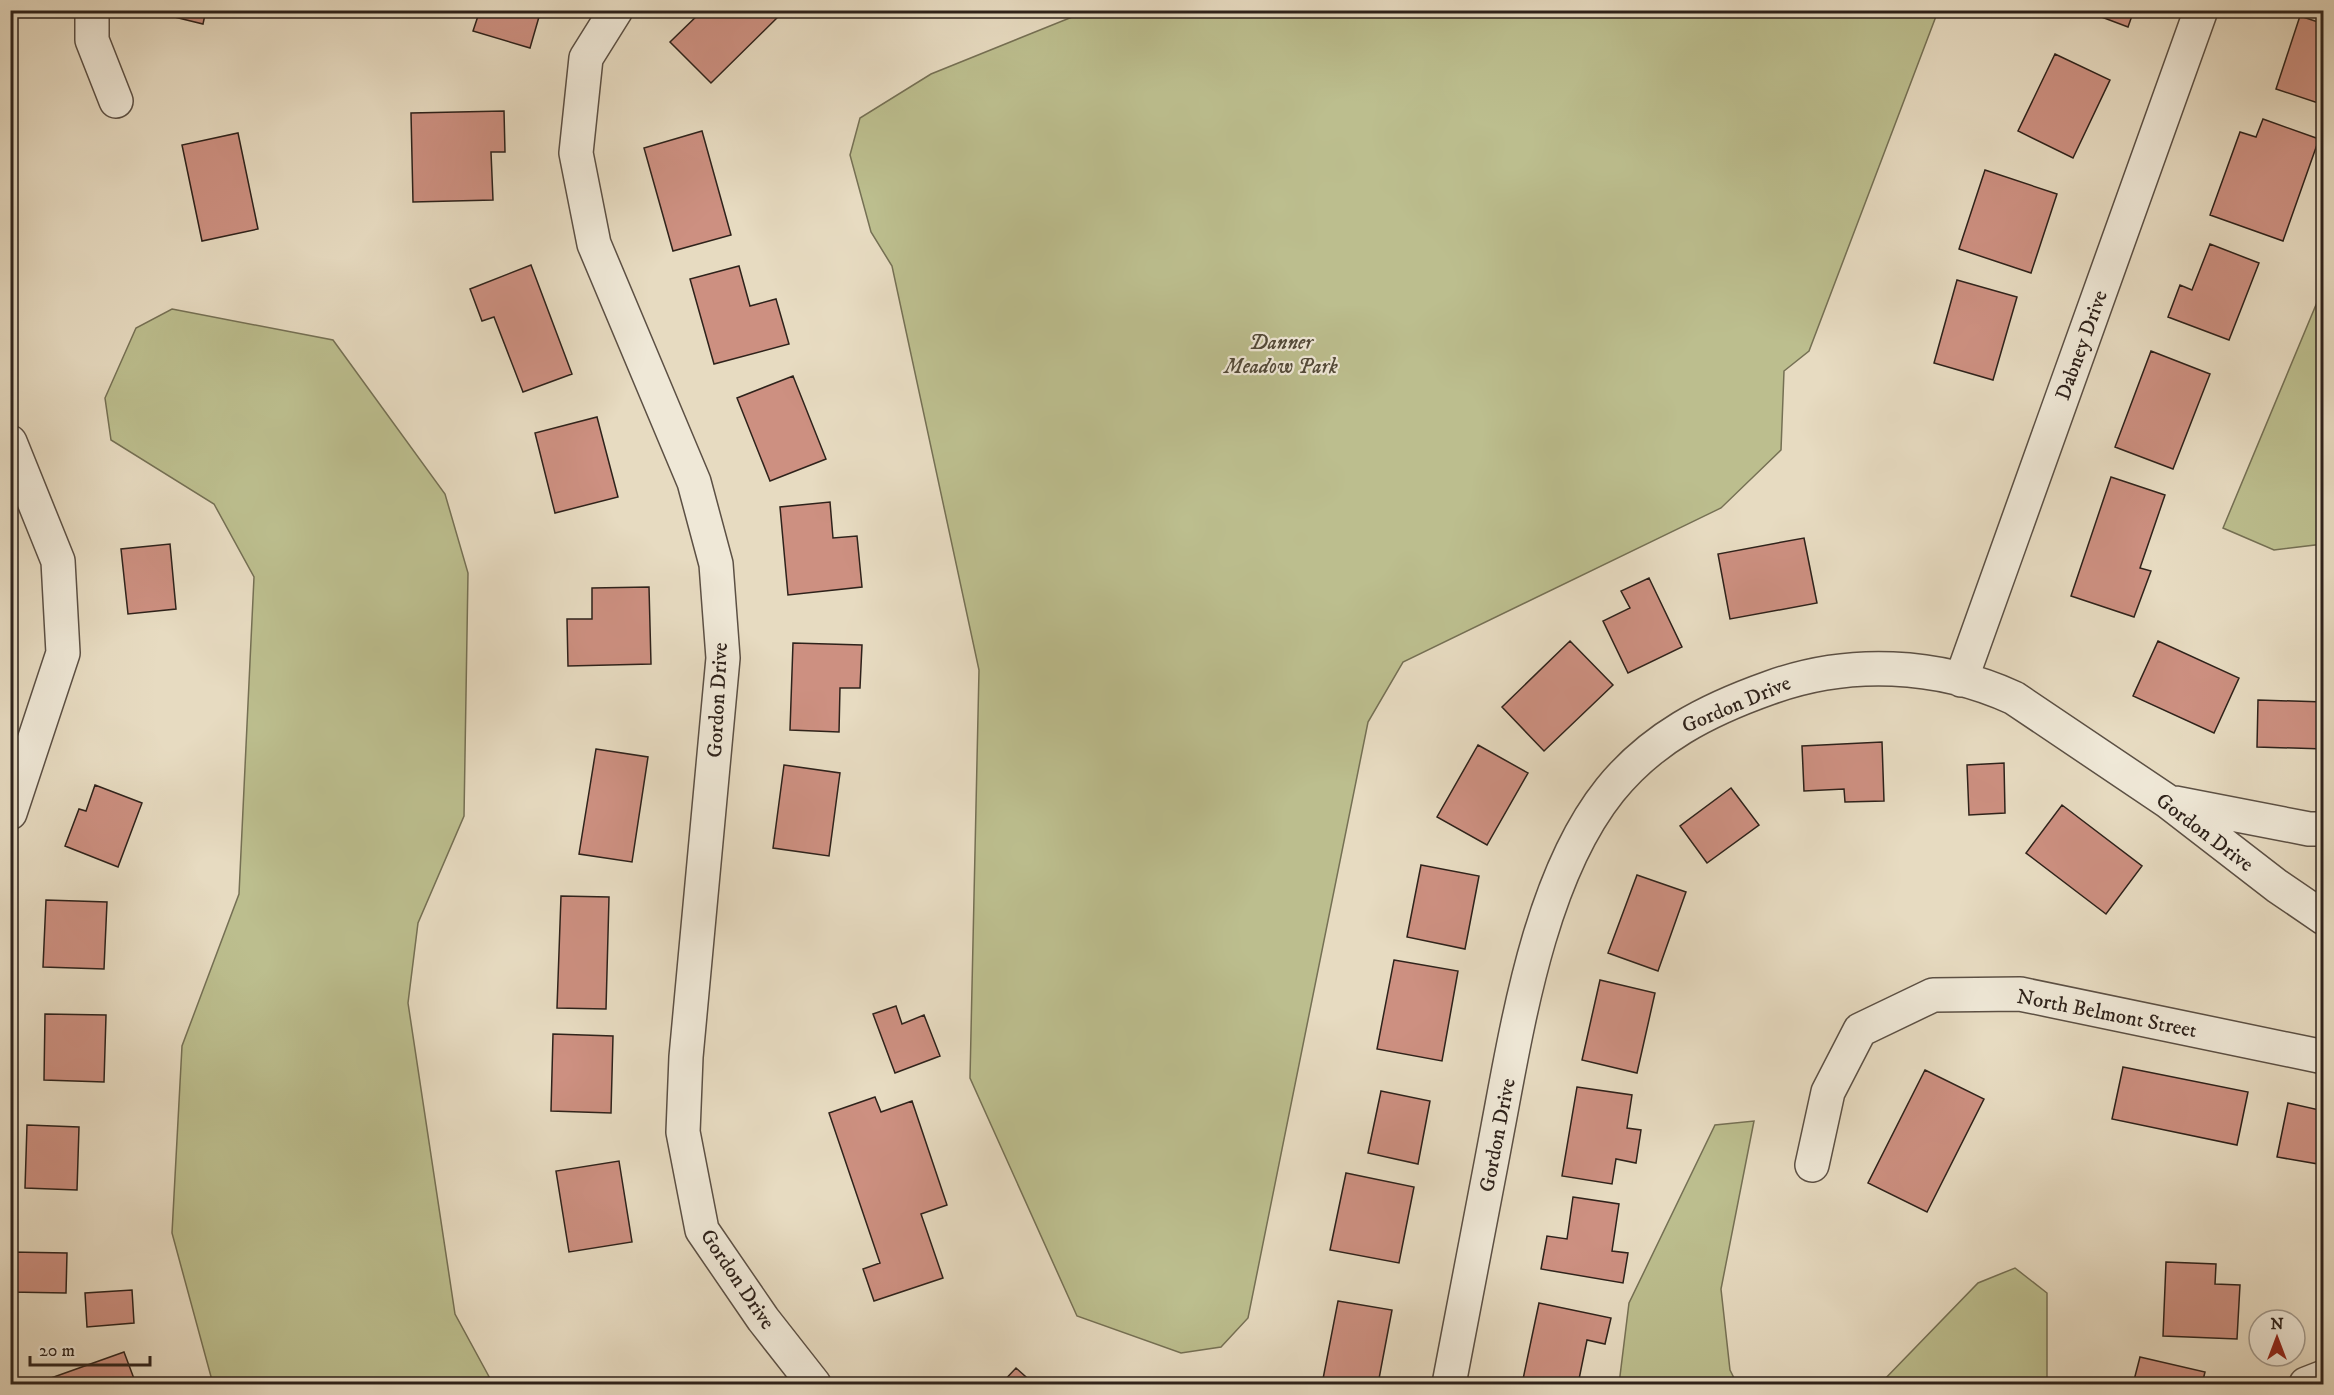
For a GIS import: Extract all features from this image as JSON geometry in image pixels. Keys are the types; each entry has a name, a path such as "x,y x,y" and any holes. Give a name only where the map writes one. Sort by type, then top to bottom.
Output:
{"street":[{"path":"92,10 92,40 116,101"},
{"name":"Gordon Drive","path":"616,10 586,58 576,153 594,243 694,482 716,564 723,658 686,1057 683,1132 702,1230 763,1319 814,1384"},
{"name":"Dabney Drive","path":"1961,680 2201,10"},
{"path":"10,442 57,561 63,652 10,813"},
{"name":"Gordon Drive","path":"1449,1384 1525,986 1561,878 1581,832 1611,789 1670,733 1736,700 1795,678 1851,669 1908,669 1991,687 2014,698 2167,801 2277,886 2324,918"},
{"path":"2167,801 2309,829 2324,829"},
{"name":"North Belmont Street","path":"1812,1165 1828,1092 1860,1030 1933,995 2020,994 2324,1057"},
{"path":"2306,1384 2324,1377"}],"green space":[{"name":"Danner Meadow Park","path":"1087,11 1938,11 1809,351 1784,371 1781,450 1721,508 1403,662 1368,722 1248,1318 1221,1347 1181,1353 1077,1316 970,1078 979,670 892,266 871,232 850,155 860,118 931,74"},
{"path":"2323,288 2323,544 2274,550 2223,528"},
{"path":"172,309 333,340 445,494 468,573 464,816 418,923 408,1003 455,1314 493,1384 213,1384 172,1233 182,1046 239,894 254,577 214,504 111,440 105,398 136,328"},
{"path":"1754,1121 1721,1289 1730,1370 1737,1384 1619,1384 1629,1303 1715,1125"},
{"path":"2015,1268 2047,1293 2047,1378 2044,1384 1880,1384 1978,1283"}],"building":[{"path":"146,10 206,10 203,24"},
{"path":"480,10 541,10 530,48 473,31"},
{"path":"703,10 785,10 711,83 670,42"},
{"path":"2083,10 2134,10 2128,27"},
{"path":"2300,16 2324,24 2324,105 2276,89"},
{"path":"2055,54 2110,80 2073,158 2018,131"},
{"path":"504,111 505,152 491,152 493,200 413,202 411,113"},
{"path":"2263,119 2319,139 2283,241 2210,215 2240,132 2256,137"},
{"path":"702,131 731,235 673,251 644,148"},
{"path":"238,133 258,229 202,241 182,145"},
{"path":"1985,170 2057,194 2031,273 1959,249"},
{"path":"2210,244 2259,263 2229,340 2168,317 2180,285 2192,290"},
{"path":"531,265 572,374 523,392 494,317 482,321 470,289"},
{"path":"739,266 750,306 776,299 789,344 714,364 690,279"},
{"path":"1957,280 2017,297 1993,380 1934,363"},
{"path":"2151,351 2210,374 2173,469 2115,447"},
{"path":"793,376 826,459 770,481 737,398"},
{"path":"597,417 618,497 555,513 535,433"},
{"path":"2111,477 2165,495 2140,568 2151,571 2134,617 2071,596"},
{"path":"830,502 833,538 857,536 862,587 788,595 780,507"},
{"path":"1804,538 1817,603 1730,619 1718,554"},
{"path":"170,544 176,609 128,614 121,549"},
{"path":"1649,578 1682,647 1628,673 1603,621 1630,608 1621,591"},
{"path":"649,587 651,664 568,666 567,619 592,619 592,588"},
{"path":"1570,641 1613,685 1544,751 1502,707"},
{"path":"2158,641 2239,678 2214,733 2133,696"},
{"path":"793,643 862,645 860,688 840,688 839,732 790,730"},
{"path":"2258,700 2324,702 2324,749 2257,747"},
{"path":"1882,742 1884,801 1845,802 1844,789 1804,791 1802,746"},
{"path":"1478,745 1528,773 1487,845 1437,817"},
{"path":"596,749 648,757 632,862 579,854"},
{"path":"2004,763 2005,813 1969,815 1967,765"},
{"path":"784,765 840,773 829,856 773,848"},
{"path":"95,785 142,803 118,867 65,846 79,809 86,811"},
{"path":"1731,788 1759,825 1707,863 1680,826"},
{"path":"2062,805 2142,866 2106,914 2026,853"},
{"path":"1421,865 1479,876 1465,949 1407,937"},
{"path":"1637,875 1686,892 1658,971 1608,953"},
{"path":"561,896 609,897 606,1009 557,1008"},
{"path":"46,900 107,902 104,969 43,967"},
{"path":"1394,960 1458,971 1442,1061 1377,1049"},
{"path":"1600,980 1655,993 1637,1073 1582,1060"},
{"path":"896,1006 902,1024 924,1015 940,1056 895,1073 873,1014"},
{"path":"45,1014 106,1015 104,1082 44,1080"},
{"path":"553,1034 613,1036 611,1113 551,1111"},
{"path":"2123,1067 2248,1092 2237,1145 2112,1119"},
{"path":"1925,1070 1984,1099 1927,1212 1868,1183"},
{"path":"1577,1087 1632,1095 1627,1128 1641,1130 1636,1163 1616,1159 1612,1184 1562,1176"},
{"path":"1381,1091 1430,1101 1418,1164 1368,1153"},
{"path":"875,1097 881,1112 912,1101 947,1205 921,1214 943,1278 874,1301 863,1269 880,1263 829,1113"},
{"path":"2288,1103 2324,1111 2324,1165 2277,1157"},
{"path":"27,1125 79,1127 77,1190 25,1188"},
{"path":"619,1161 632,1242 569,1252 556,1171"},
{"path":"1346,1173 1414,1187 1399,1263 1330,1250"},
{"path":"1573,1197 1619,1204 1612,1251 1628,1253 1623,1283 1541,1269 1547,1236 1567,1239"},
{"path":"10,1252 67,1253 66,1293 10,1292"},
{"path":"2166,1262 2216,1264 2215,1284 2240,1285 2237,1339 2163,1336"},
{"path":"132,1290 134,1323 87,1327 85,1293"},
{"path":"1338,1301 1392,1310 1378,1384 1322,1384"},
{"path":"1539,1303 1611,1318 1605,1344 1587,1340 1578,1384 1522,1384"},
{"path":"124,1352 136,1384 53,1384 51,1378"},
{"path":"2140,1357 2205,1372 2202,1384 2133,1384"},
{"path":"1016,1368 1034,1384 1001,1384"}]}
